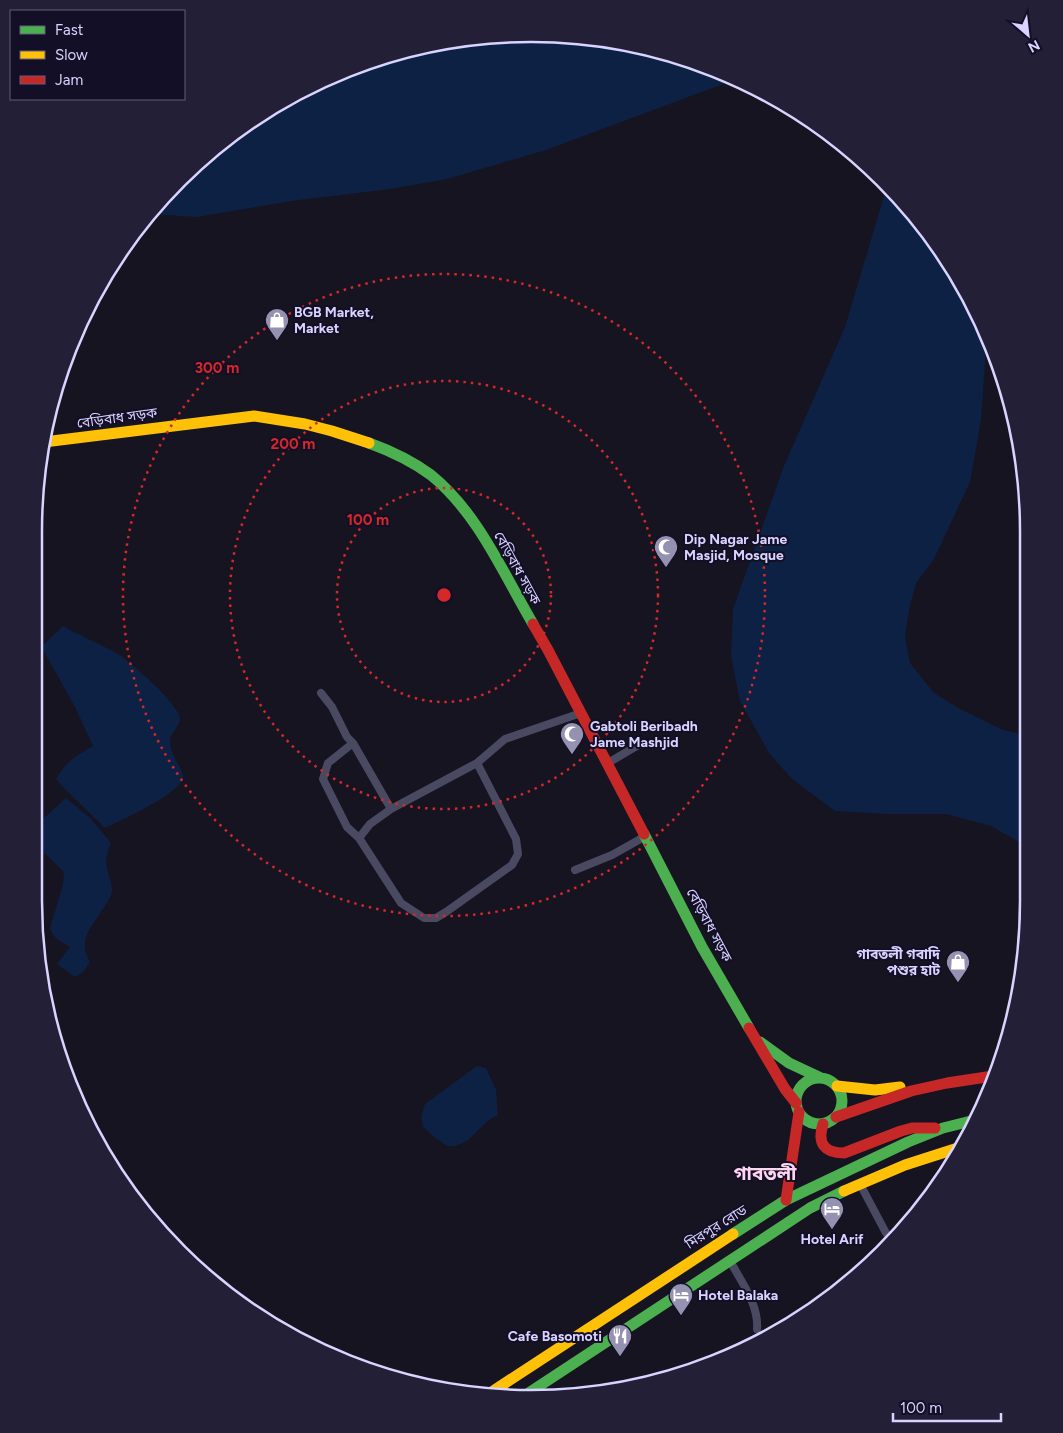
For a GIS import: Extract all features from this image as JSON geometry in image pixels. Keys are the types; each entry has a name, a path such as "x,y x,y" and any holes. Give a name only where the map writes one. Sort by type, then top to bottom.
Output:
{"highway":[{"name":"বেড়িবাধ সড়ক","path":"51,441 254,416 288,420 320,427 384,448 402,458 448,492 496,559 527,617 548,650 702,947 798,1108"},
{"name":"বেড়িবাধ সড়ক","path":"754,1037 790,1063 807,1073 821,1078"},
{"path":"786,1200 798,1108 797,1096 800,1088 806,1083 813,1079 821,1078 827,1079 837,1086 882,1090 990,1071"},
{"path":"798,1108 809,1122 823,1124 830,1122 836,1117 911,1090 988,1077"},
{"path":"836,1117 842,1105 837,1086"},
{"name":"মিরপুর রোড","path":"497,1389 786,1200 908,1142 942,1128 968,1122"},
{"path":"823,1124 820,1135 821,1142 825,1148 836,1154 844,1154 912,1128 942,1128"},
{"path":"533,1390 810,1208 860,1184 915,1162 953,1150"}],"street":[{"path":"321,693 332,706 347,737 353,743 391,809"},
{"path":"359,838 370,824 391,809 477,763 505,739 581,713"},
{"path":"353,743 328,763 323,779 347,826 359,838 401,903 424,918 436,918 446,912 512,865 518,854 516,839 477,763"},
{"path":"608,763 640,744"},
{"path":"575,870 612,855 644,836"},
{"path":"860,1184 888,1235"},
{"path":"730,1261 757,1314 757,1329"}],"water":[{"path":"532,42 563,44 627,52 658,59 689,68 726,83 546,150 447,179 390,189 291,201 197,217 160,215 209,164 260,125 315,93 374,68 405,59 468,47"},
{"path":"885,194 899,209 938,260 970,315 986,351 981,420 970,482 934,559 916,583 905,637 910,663 934,693 960,709 1003,730 1020,734 1020,842 991,826 946,814 886,814 835,811 792,779 769,753 740,701 731,656 733,609 784,466 845,327"},
{"path":"63,626 124,658 163,694 178,712 180,718 170,742 172,752 183,777 180,783 149,806 105,828 56,779 68,763 93,746 75,707 42,648"},
{"path":"66,798 91,819 111,843 106,862 112,892 87,934 85,947 90,962 83,972 75,977 57,964 70,947 55,937 50,928 63,884 64,872 45,853 42,855 42,820"},
{"path":"477,1066 486,1068 496,1090 498,1115 490,1119 468,1140 456,1146 447,1146 423,1126 421,1117 425,1104"}],"traffic: fast":[{"path":"369,443 416,465 448,490 476,525 533,624"},
{"path":"644,834 702,947 749,1028"},
{"path":"760,1042 789,1063 821,1078"},
{"path":"819,1078 832,1082 838,1088 842,1101 838,1114 832,1120 819,1124 806,1120 800,1114 796,1101 800,1088 806,1082 819,1078"},
{"path":"733,1234 786,1200 908,1142 943,1128 968,1122"},
{"path":"533,1390 810,1208 844,1191"}],"traffic: slow":[{"path":"51,441 254,416 305,424 369,443"},
{"path":"837,1086 875,1090 900,1087"},
{"path":"844,1191 905,1165 953,1150"},
{"path":"497,1389 733,1234"}],"traffic: jam":[{"path":"533,624 644,834"},
{"path":"749,1028 785,1089 796,1103"},
{"path":"836,1117 911,1091 988,1077"},
{"path":"786,1200 799,1112"},
{"path":"823,1124 821,1131 822,1142 827,1149 837,1153 844,1153 912,1128 935,1128"}],"place":[{"name":"BGB Market, Market","path":"277,341"},
{"name":"Dip Nagar Jame Masjid, Mosque","path":"666,568"},
{"name":"Gabtoli Beribadh Jame Mashjid","path":"572,755"},
{"name":"গাবতলী গবাদি পশুর হাট","path":"958,983"},
{"name":"Hotel Arif","path":"832,1230"},
{"name":"Hotel Balaka","path":"681,1316"},
{"name":"Cafe Basomoti","path":"620,1357"}],"district":[{"name":"গাবতলী","path":"765,1173"}]}
